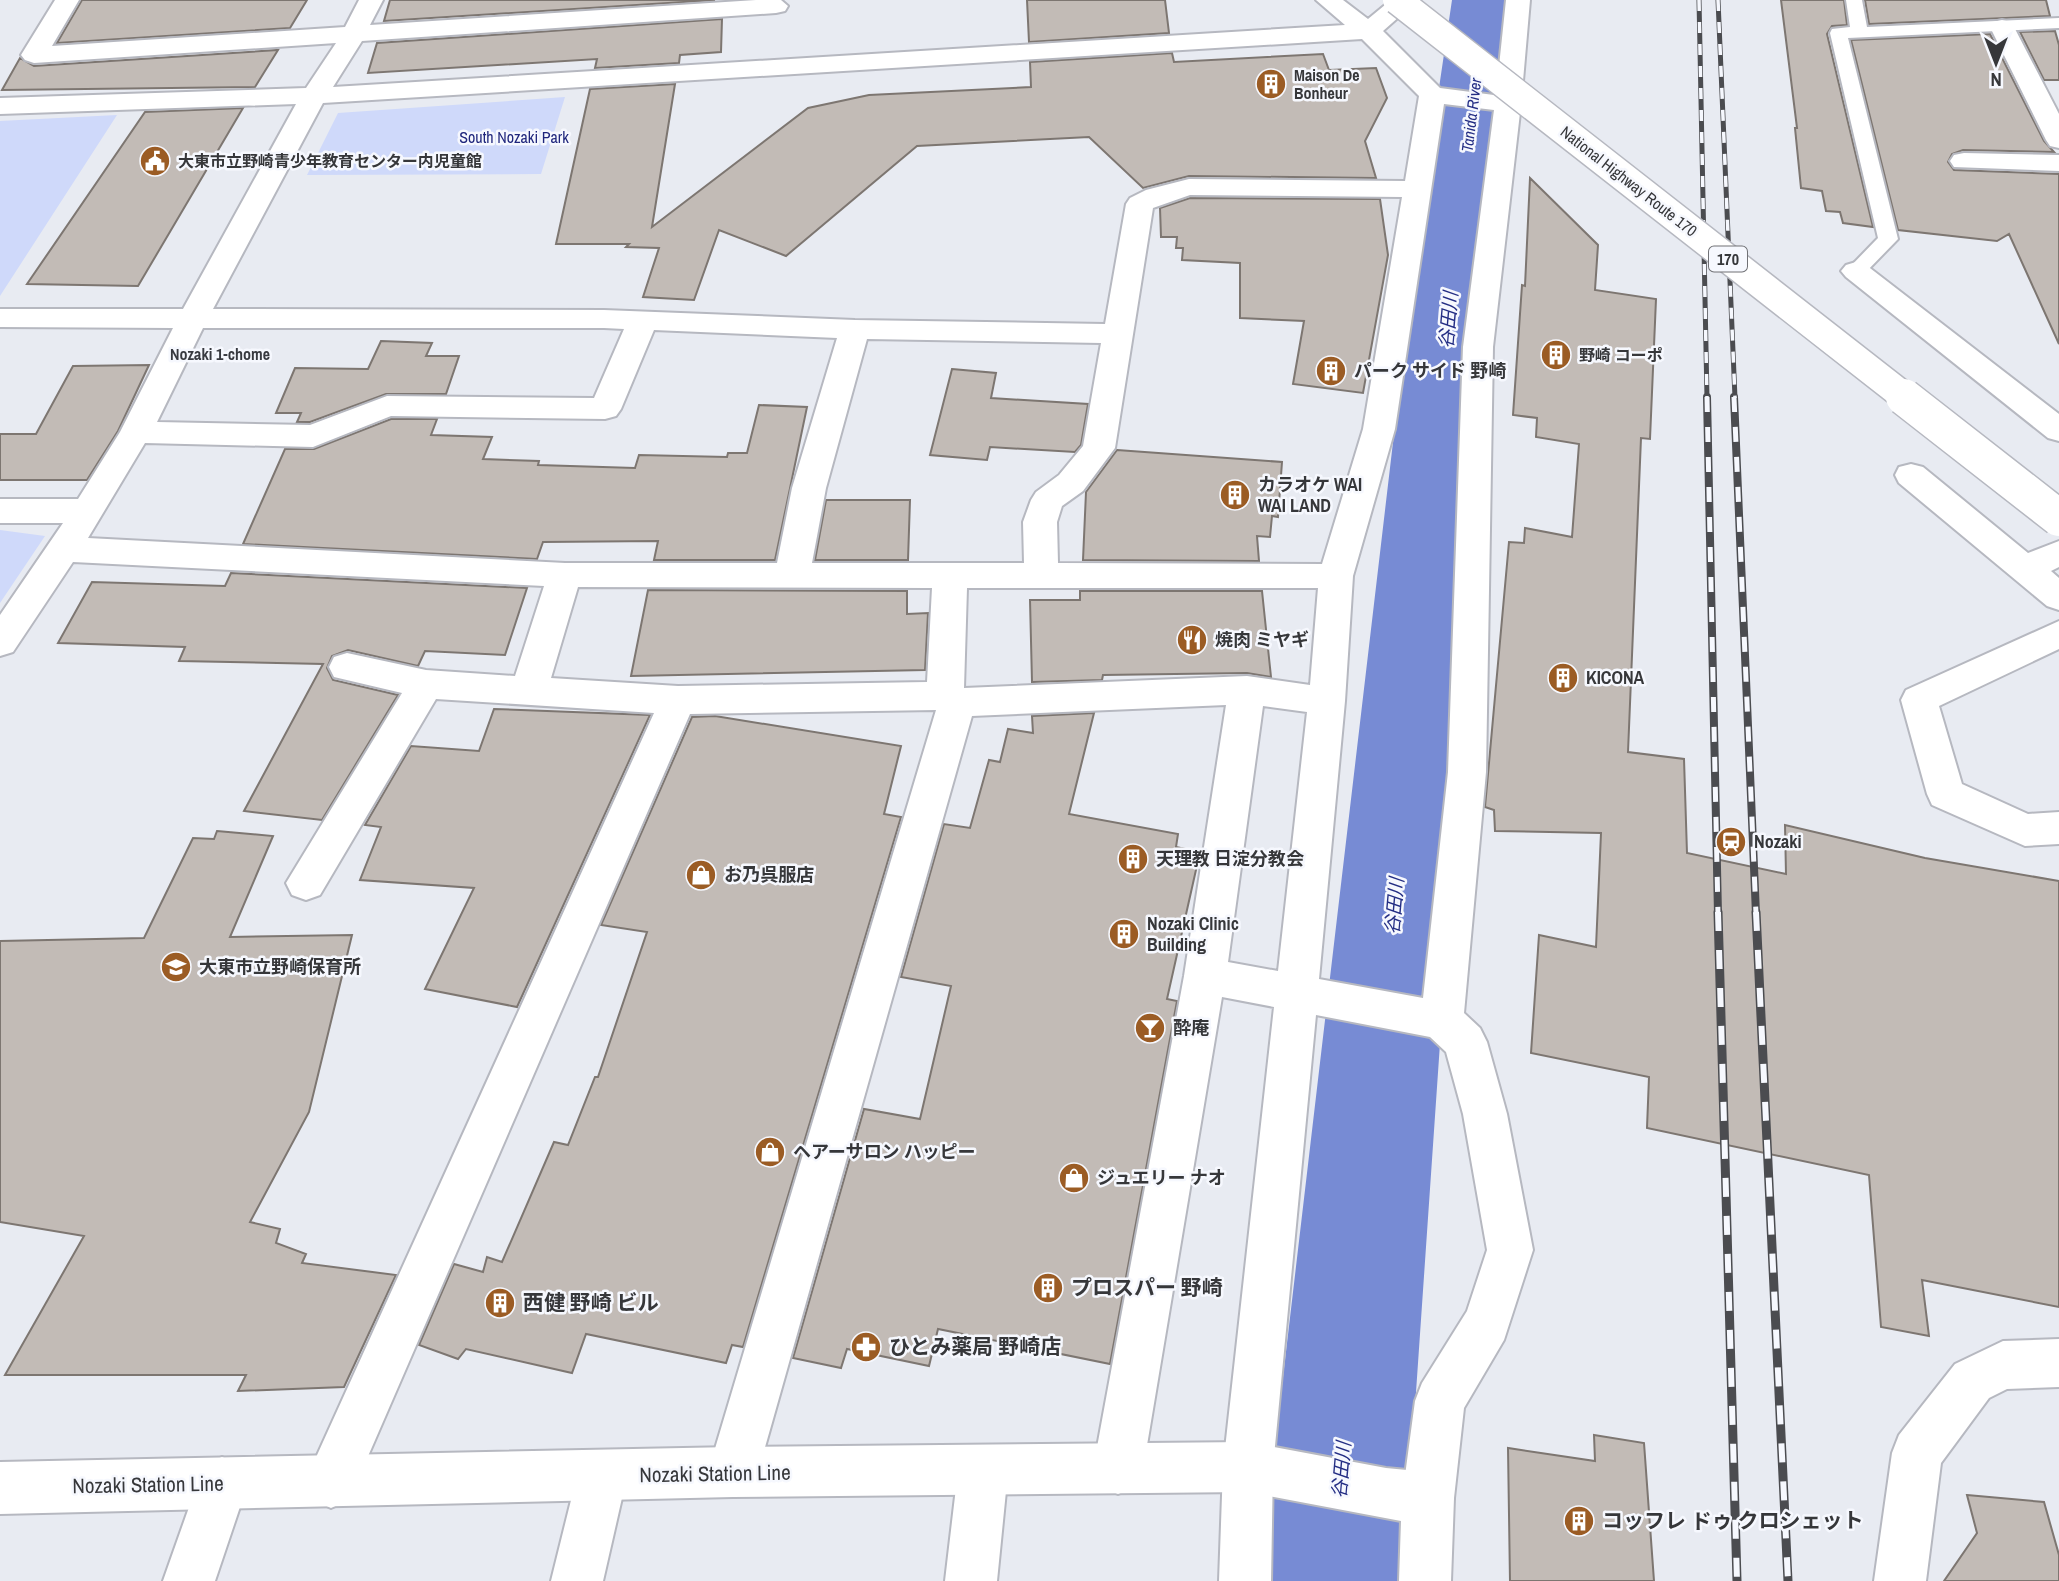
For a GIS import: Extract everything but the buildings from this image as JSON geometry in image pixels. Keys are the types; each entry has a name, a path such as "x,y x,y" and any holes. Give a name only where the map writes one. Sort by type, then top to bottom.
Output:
{"main road":[{"path":"67,0 34,55 353,35 777,3 764,47"},
{"path":"0,643 64,549 136,432 193,318 314,96 353,35 371,0"},
{"path":"1328,0 1368,31 1432,94 1508,104"},
{"name":"National Highway Route 170","path":"1397,0 2059,518"},
{"path":"0,106 314,96 764,47 1368,31 1405,0"},
{"path":"1427,1018 1467,772 1478,347 1518,0"},
{"path":"2002,27 2059,140"},
{"path":"1245,1581 1261,1470 1296,991 1327,701 1336,576 1379,429 1432,94"},
{"path":"1964,161 2059,163"},
{"path":"1041,574 1040,523 1048,500 1071,483 1099,448 1140,204 1156,196 1189,187 1418,189"},
{"path":"1856,271 2059,430"},
{"path":"0,318 643,321 855,330 1118,334"},
{"path":"136,432 313,436 387,406 605,409 643,321"},
{"path":"792,575 809,488 855,330"},
{"path":"1911,475 2059,597"},
{"path":"0,511 87,511"},
{"path":"64,549 565,575 1336,576"},
{"path":"2024,569 2059,553"},
{"path":"528,692 565,575"},
{"path":"733,1472 951,699 950,576"},
{"path":"2059,634 1919,700 1946,794 2025,830 2059,828"},
{"path":"347,667 426,684 678,700 951,699 1247,690 1327,701"},
{"path":"306,883 426,684"},
{"path":"1118,1469 1205,976 1247,690"},
{"path":"331,1482 678,700"},
{"path":"1205,976 1296,991 1427,1018 1465,1041 1485,1114 1510,1250 1487,1323 1440,1401 1407,1496 1425,1581"},
{"path":"1900,1581 1917,1453 1972,1381 2003,1365 2059,1363"},
{"name":"Nozaki Station Line","path":"0,1488 733,1472 1118,1469 1261,1470 1407,1496"},
{"path":"971,1581 983,1471"},
{"path":"577,1581 602,1476"},
{"path":"189,1581 222,1483"}],"lane":[{"path":"1854,0 1859,31"},
{"path":"1856,271 1888,239 1838,33 2059,23"}],"green space":[{"name":"South Nozaki Park","path":"565,97 541,174 307,175 338,113"},
{"path":"117,115 0,296 0,121"},
{"path":"0,530 45,536 0,603"}],"waterway":[{"name":"谷田川","path":"1331,1581 1457,230 1485,0"}],"railway":[{"path":"1699,0 1707,398"},
{"path":"1718,0 1735,398"},
{"path":"1707,397 1718,914"},
{"path":"1734,397 1756,914"},
{"path":"1718,912 1737,1581"},
{"path":"1756,912 1788,1581"}],"place":[{"name":"Maison De Bonheur","path":"1271,84"},
{"name":"大東市立野崎青少年教育センター内児童館","path":"155,161"},
{"name":"野崎 コーポ","path":"1556,355"},
{"name":"パーク サイド 野崎","path":"1331,371"},
{"name":"カラオケ WAI WAI LAND","path":"1235,495"},
{"name":"焼肉 ミヤギ","path":"1192,640"},
{"name":"KICONA","path":"1563,678"},
{"name":"Nozaki","path":"1731,842"},
{"name":"天理教 日淀分教会","path":"1133,859"},
{"name":"お乃呉服店","path":"701,875"},
{"name":"Nozaki Clinic Building","path":"1124,934"},
{"name":"大東市立野崎保育所","path":"176,967"},
{"name":"酔庵","path":"1150,1028"},
{"name":"ヘアーサロン ハッピー","path":"770,1152"},
{"name":"ジュエリー ナオ","path":"1074,1178"},
{"name":"プロスパー 野崎","path":"1048,1288"},
{"name":"西健 野崎 ビル","path":"500,1303"},
{"name":"ひとみ薬局 野崎店","path":"866,1347"},
{"name":"コッフレ ドゥ クロシェット","path":"1579,1521"}],"district":[{"name":"Nozaki 1-chome","path":"220,354"}],"water label":[{"name":"Tanida River","path":"1471,115"}]}
